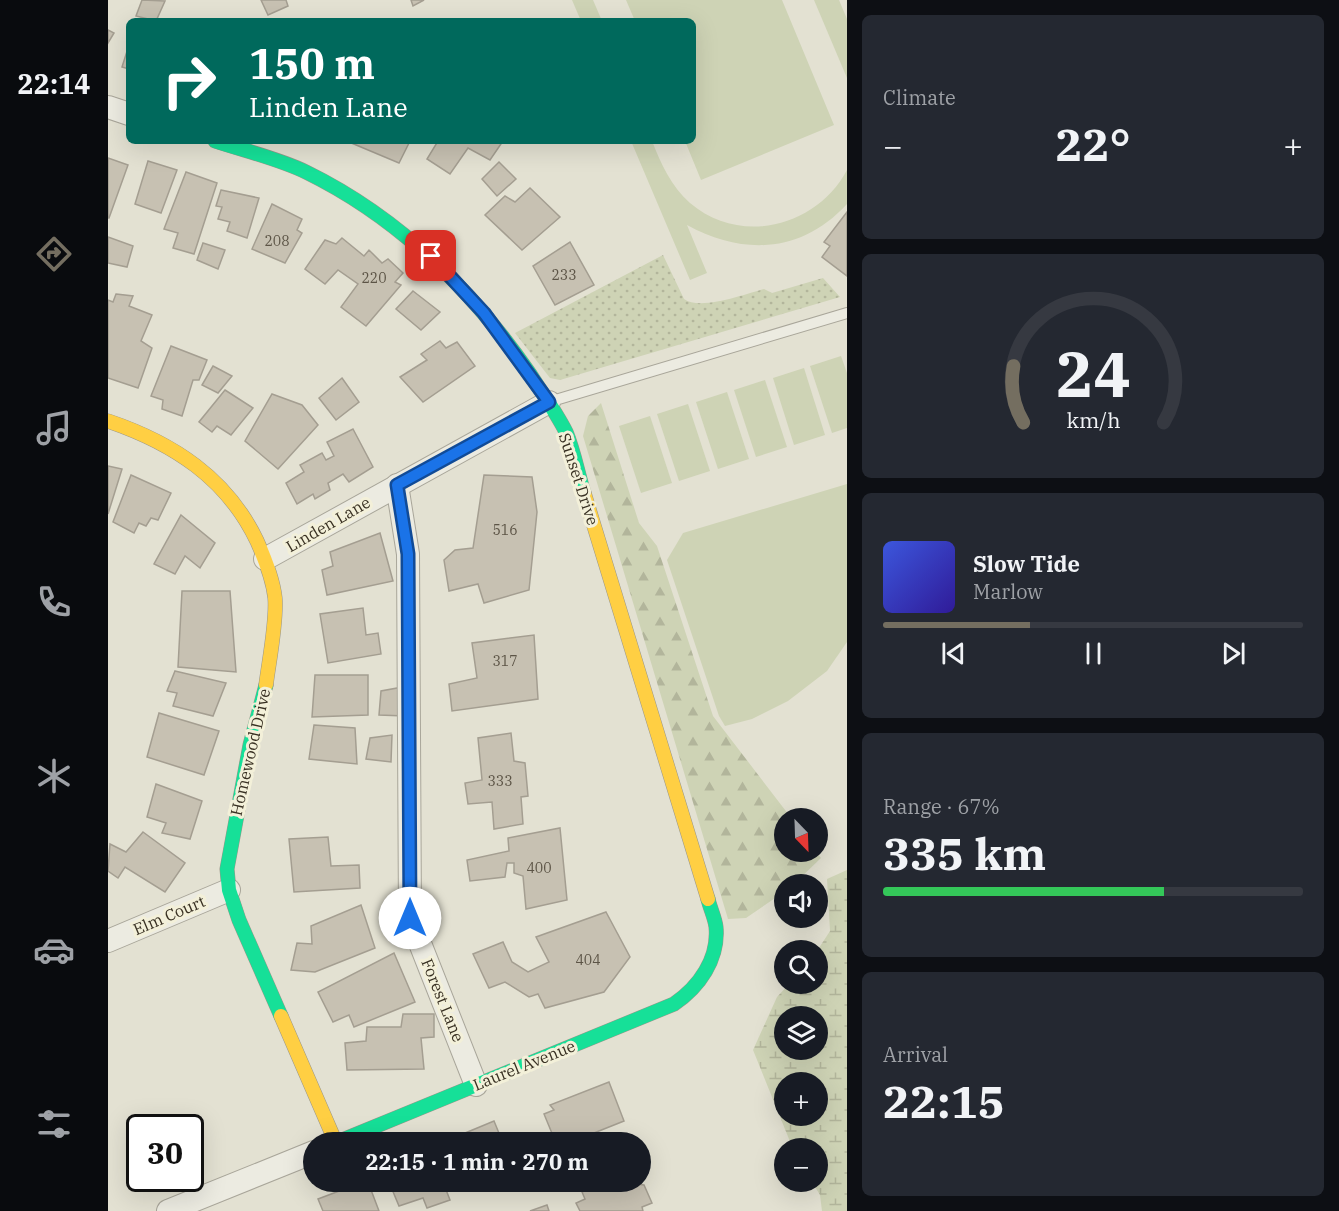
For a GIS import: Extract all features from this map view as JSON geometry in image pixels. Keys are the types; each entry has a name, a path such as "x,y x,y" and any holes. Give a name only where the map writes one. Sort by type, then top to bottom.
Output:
{"street":[{"path":"108,107 126,113"},
{"name":"Sunset Drive","path":"224,144 306,172 377,214 415,242 447,270 484,313 549,402 566,433 702,875 716,927 713,956 705,975"},
{"name":"Linden Lane","path":"265,559 549,402"},
{"name":"Homewood Drive","path":"108,421 144,433 179,452 202,469 230,495 248,523 265,559 275,599 266,688 250,746 229,845 227,869 229,890 242,927 330,1132"},
{"name":"Forest Lane","path":"397,485 408,554 410,918 476,1085"},
{"name":"Elm Court","path":"108,941 229,890"},
{"name":"Laurel Avenue","path":"362,1132 674,1004 691,994 705,975"},
{"path":"168,1211 303,1156"}],"lane":[{"path":"549,402 847,313"}],"green space":[{"path":"572,0 593,0 601,18 580,18"},
{"path":"626,0 782,0 834,125 701,180 686,144 696,144 696,18 634,18"},
{"path":"814,0 839,0 847,19 847,78"},
{"path":"632,144 653,144 667,174 683,196 710,216 731,224 754,226 776,224 797,217 817,205 834,190 847,170 847,204 830,220 792,240 751,245 730,242 687,225 707,273 690,280"},
{"path":"663,255 684,299 691,302 723,300 764,289 772,293 823,278 840,297 560,380 550,378 515,333"},
{"path":"841,356 847,373 847,428 832,433 810,366"},
{"path":"804,368 825,435 794,445 773,378"},
{"path":"765,380 787,447 756,457 734,390"},
{"path":"727,392 749,459 718,469 696,402"},
{"path":"601,403 639,523 657,546 713,716 784,808 774,808 774,862 817,862 804,874 774,874 774,899 746,918 728,919 583,436 588,416"},
{"path":"688,404 710,471 679,481 657,414"},
{"path":"650,416 672,483 641,493 619,426"},
{"path":"847,484 847,642 827,671 788,701 752,719 725,726 719,716 667,560 683,533"},
{"path":"847,870 847,1211 822,1211 818,1192 828,1192 828,1138 789,1138 784,1126 828,1126 828,1072 774,1072 774,1102 753,1050 777,997 780,994 828,994 828,940 824,940 830,931 828,879"}],"building":[{"path":"142,0 165,1 157,18 136,16"},
{"path":"261,0 286,0 288,6 268,15"},
{"path":"411,0 424,0 413,6"},
{"path":"108,30 114,33 108,43"},
{"path":"126,54 126,68 122,67"},
{"path":"354,144 408,144 399,163"},
{"path":"436,144 501,144 490,160 468,148 450,174 427,159"},
{"path":"108,158 128,165 109,218 108,218"},
{"path":"148,161 177,170 161,213 135,204"},
{"path":"499,162 516,179 497,196 482,179"},
{"path":"186,172 217,183 194,254 173,248 178,233 164,229"},
{"path":"530,188 560,217 522,250 485,215 505,196 515,202"},
{"path":"221,190 259,198 247,238 227,231 230,222 218,219 222,207 216,206"},
{"path":"272,204 302,219 297,230 302,233 285,263 252,249"},
{"path":"847,212 847,276 822,257 830,246 824,242"},
{"path":"108,237 133,246 127,267 108,263"},
{"path":"342,238 364,256 369,250 382,263 388,259 403,273 395,282 401,285 366,326 341,307 358,284 338,270 325,284 305,269 325,240 336,244"},
{"path":"570,242 594,285 555,305 533,266"},
{"path":"203,243 225,250 218,269 197,260"},
{"path":"413,291 440,312 421,330 396,309"},
{"path":"116,294 133,296 129,306 152,315 141,341 152,348 138,388 108,378 108,300 113,302"},
{"path":"440,341 446,348 457,342 475,366 423,402 400,377 427,360 421,354"},
{"path":"171,346 207,360 199,380 193,380 182,416 162,409 163,400 151,396"},
{"path":"213,366 232,376 218,393 202,385"},
{"path":"342,378 359,402 336,420 319,398"},
{"path":"225,390 253,408 231,435 217,426 212,432 199,422"},
{"path":"272,394 302,405 318,425 278,469 245,441"},
{"path":"353,429 373,467 349,482 343,474 328,483 330,490 315,499 313,494 297,504 286,483 304,472 300,465 322,453 326,460 334,456 327,442"},
{"path":"108,466 122,469 108,514"},
{"path":"131,475 171,493 158,520 151,518 146,526 139,523 134,533 113,522"},
{"path":"484,475 532,477 537,512 529,590 484,603 478,584 449,591 444,560 455,550 473,548"},
{"path":"181,515 215,543 200,568 185,556 175,574 154,564"},
{"path":"380,533 393,581 327,595 322,570 333,566 330,552"},
{"path":"182,591 230,591 236,672 178,667"},
{"path":"363,608 366,635 378,633 381,654 328,663 320,614"},
{"path":"534,635 538,699 452,711 449,684 477,678 472,643"},
{"path":"175,671 226,683 213,716 173,706 177,693 167,691"},
{"path":"315,675 368,675 368,715 312,717"},
{"path":"403,687 405,716 379,715 381,691"},
{"path":"159,713 219,731 204,775 147,757"},
{"path":"314,725 355,728 357,764 309,759"},
{"path":"511,733 514,761 525,763 528,796 521,797 523,824 494,829 492,802 468,804 465,783 482,780 478,738"},
{"path":"392,735 391,762 366,759 370,738"},
{"path":"156,784 202,801 190,839 162,833 166,823 147,817"},
{"path":"560,828 567,900 526,909 523,876 514,873 514,863 507,863 505,877 470,881 467,860 509,851 508,838"},
{"path":"143,832 185,863 165,892 125,867 118,878 108,871 110,844 126,852"},
{"path":"328,837 331,866 359,865 360,888 294,892 289,839"},
{"path":"361,905 375,948 315,972 291,970 297,943 312,944 311,926"},
{"path":"606,912 630,957 604,992 545,1008 538,994 529,997 505,982 489,988 473,954 503,942 512,962 528,972 549,962 536,937"},
{"path":"394,953 415,1002 354,1027 349,1015 333,1022 318,992"},
{"path":"403,1014 434,1014 434,1037 421,1038 424,1069 347,1070 345,1043 366,1041 367,1027 401,1027"},
{"path":"609,1082 624,1121 596,1132 551,1132 544,1114 554,1110 550,1105"},
{"path":"494,1121 498,1132 468,1132"},
{"path":"337,1192 372,1192 379,1211 323,1211 318,1199"},
{"path":"393,1192 447,1192 450,1200 427,1208 423,1198 399,1206"},
{"path":"582,1192 647,1192 652,1203 642,1207 643,1211 580,1211 576,1203 585,1199"},
{"path":"547,1205 549,1211 530,1211"}],"traffic: fast":[{"path":"224,144 295,167 340,190 372,211 431,258 483,313 530,374 549,403 566,432 584,493"},
{"path":"266,685 250,745 227,869 229,890 239,920 281,1016"},
{"path":"362,1132 674,1004 699,981 711,961 716,927 708,899"}],"traffic: slow":[{"path":"108,421 154,440 196,466 214,481 245,519 266,562 275,598 274,629 266,685"},
{"path":"584,493 708,899"},
{"path":"281,1016 331,1132"}],"route":[{"path":"410,918 408,554 397,485 549,402 484,313 447,270 431,256"}]}
